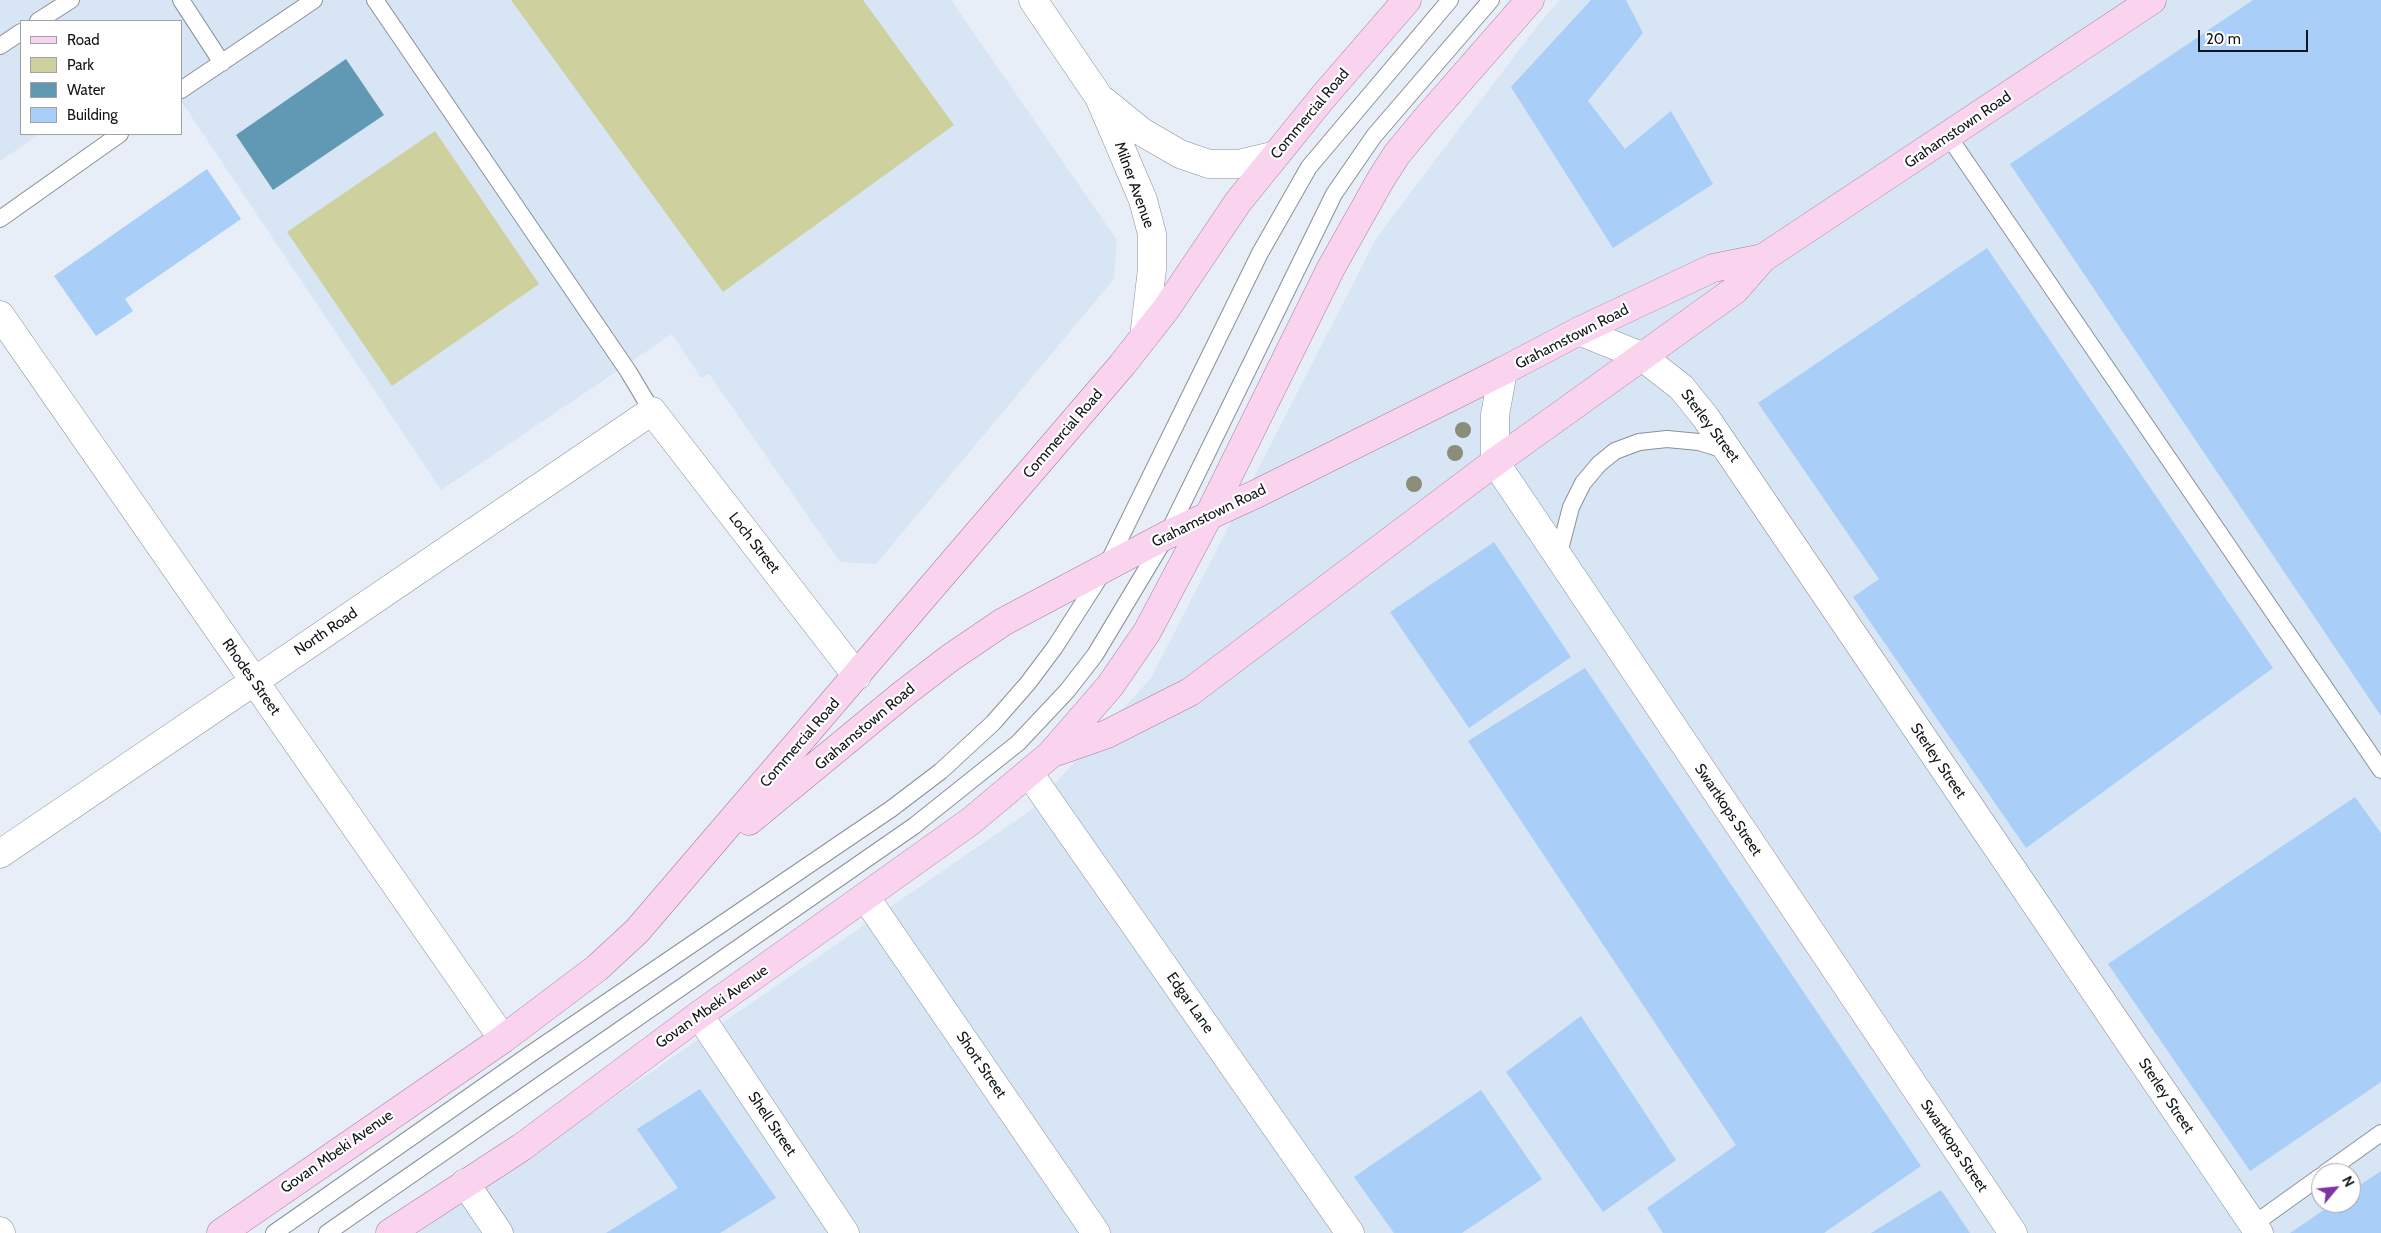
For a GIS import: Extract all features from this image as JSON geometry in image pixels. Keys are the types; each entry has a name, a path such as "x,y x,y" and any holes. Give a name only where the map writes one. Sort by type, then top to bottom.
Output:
{"main road":[{"name":"Commercial Road","path":"702,857 1144,337 1186,280 1238,202 1407,0"},
{"path":"1029,773 1051,754 1131,659 1172,588 1210,515 1300,327 1381,179 1397,154 1530,0"},
{"name":"Grahamstown Road","path":"1051,754 1106,734 1190,692 1495,462 1734,290 1763,258 2152,0"},
{"name":"Grahamstown Road","path":"702,857 791,788 950,658 1004,622 1105,570 1167,535 1503,371 1579,331 1713,268 1763,258"},
{"name":"Govan Mbeki Avenue","path":"390,1233 522,1147 699,1015 866,898 971,821 1029,773"},
{"name":"Govan Mbeki Avenue","path":"221,1233 570,990 616,952 637,931 702,857"}],"street":[{"name":"Milner Avenue","path":"1033,0 1099,97 1143,200 1152,234 1152,269 1144,337"},
{"name":"Milner Avenue","path":"1099,97 1142,132 1180,154 1209,164 1238,164 1276,155"},
{"name":"Rhodes Street","path":"0,315 502,1039"},
{"name":"Sterley Street","path":"1579,331 1641,356 1681,387 1729,451 2256,1229"},
{"path":"1495,462 1495,415 1503,371"},
{"name":"Loch Street","path":"652,411 857,676"},
{"name":"North Road","path":"0,854 652,411"},
{"name":"Swartkops Street","path":"1495,462 2013,1233"},
{"name":"Edgar Lane","path":"1029,773 1350,1233"},
{"name":"Short Street","path":"866,898 1096,1233"},
{"name":"Shell Street","path":"699,1015 844,1233"},
{"path":"465,1183 499,1233"}],"lane":[{"path":"40,20 71,0"},
{"path":"181,0 222,63"},
{"path":"182,89 314,0"},
{"path":"375,0 628,371 652,411"},
{"path":"274,1233 529,1055 891,809 941,771 993,723 1028,683 1105,570 1260,253 1309,167 1450,0"},
{"path":"326,1233 914,826 974,781 1018,744 1067,691 1095,655 1167,535 1334,194 1374,136 1491,0"},
{"path":"0,46 20,33"},
{"path":"0,219 119,135"},
{"path":"1949,136 2381,770"},
{"path":"1558,557 1571,507 1579,491 1599,464 1616,452 1639,442 1667,439 1699,442 1729,451"},
{"path":"2339,1163 2381,1133"},
{"path":"2256,1229 2311,1184"}],"shaded area":[{"path":"0,0 951,0 1117,240 1114,279 876,564 840,562 709,374 701,378 672,334 441,490 182,102 182,20 20,20 20,135 39,135 0,161"},
{"path":"1560,0 2381,0 2381,1233 418,1233 1031,810 1151,678 1377,237 1538,25"}],"green space":[{"path":"511,0 863,0 954,125 723,292"},
{"path":"435,131 539,284 392,386 287,232"}],"water":[{"path":"346,59 384,115 273,190 236,135"}],"building":[{"path":"1591,0 1626,0 1643,33 1588,101 1625,149 1671,111 1713,184 1613,248 1511,87"},
{"path":"2253,0 2381,0 2381,716 2010,164"},
{"path":"207,169 241,219 125,299 133,311 96,336 54,276"},
{"path":"1987,248 2273,668 2026,848 1853,597 1879,579 1758,403"},
{"path":"1494,542 1571,657 1469,728 1390,612"},
{"path":"1585,668 1921,1166 1824,1233 1663,1233 1647,1208 1736,1145 1468,741"},
{"path":"2355,797 2381,833 2381,1082 2250,1171 2108,964"},
{"path":"1581,1016 1676,1160 1603,1212 1506,1072"},
{"path":"700,1089 776,1198 720,1233 606,1233 678,1188 637,1129"},
{"path":"1481,1090 1542,1179 1462,1233 1394,1233 1354,1177"},
{"path":"2381,1171 2381,1233 2290,1233 2319,1213 2361,1213 2361,1184"},
{"path":"1941,1190 1970,1233 1871,1233"}]}
